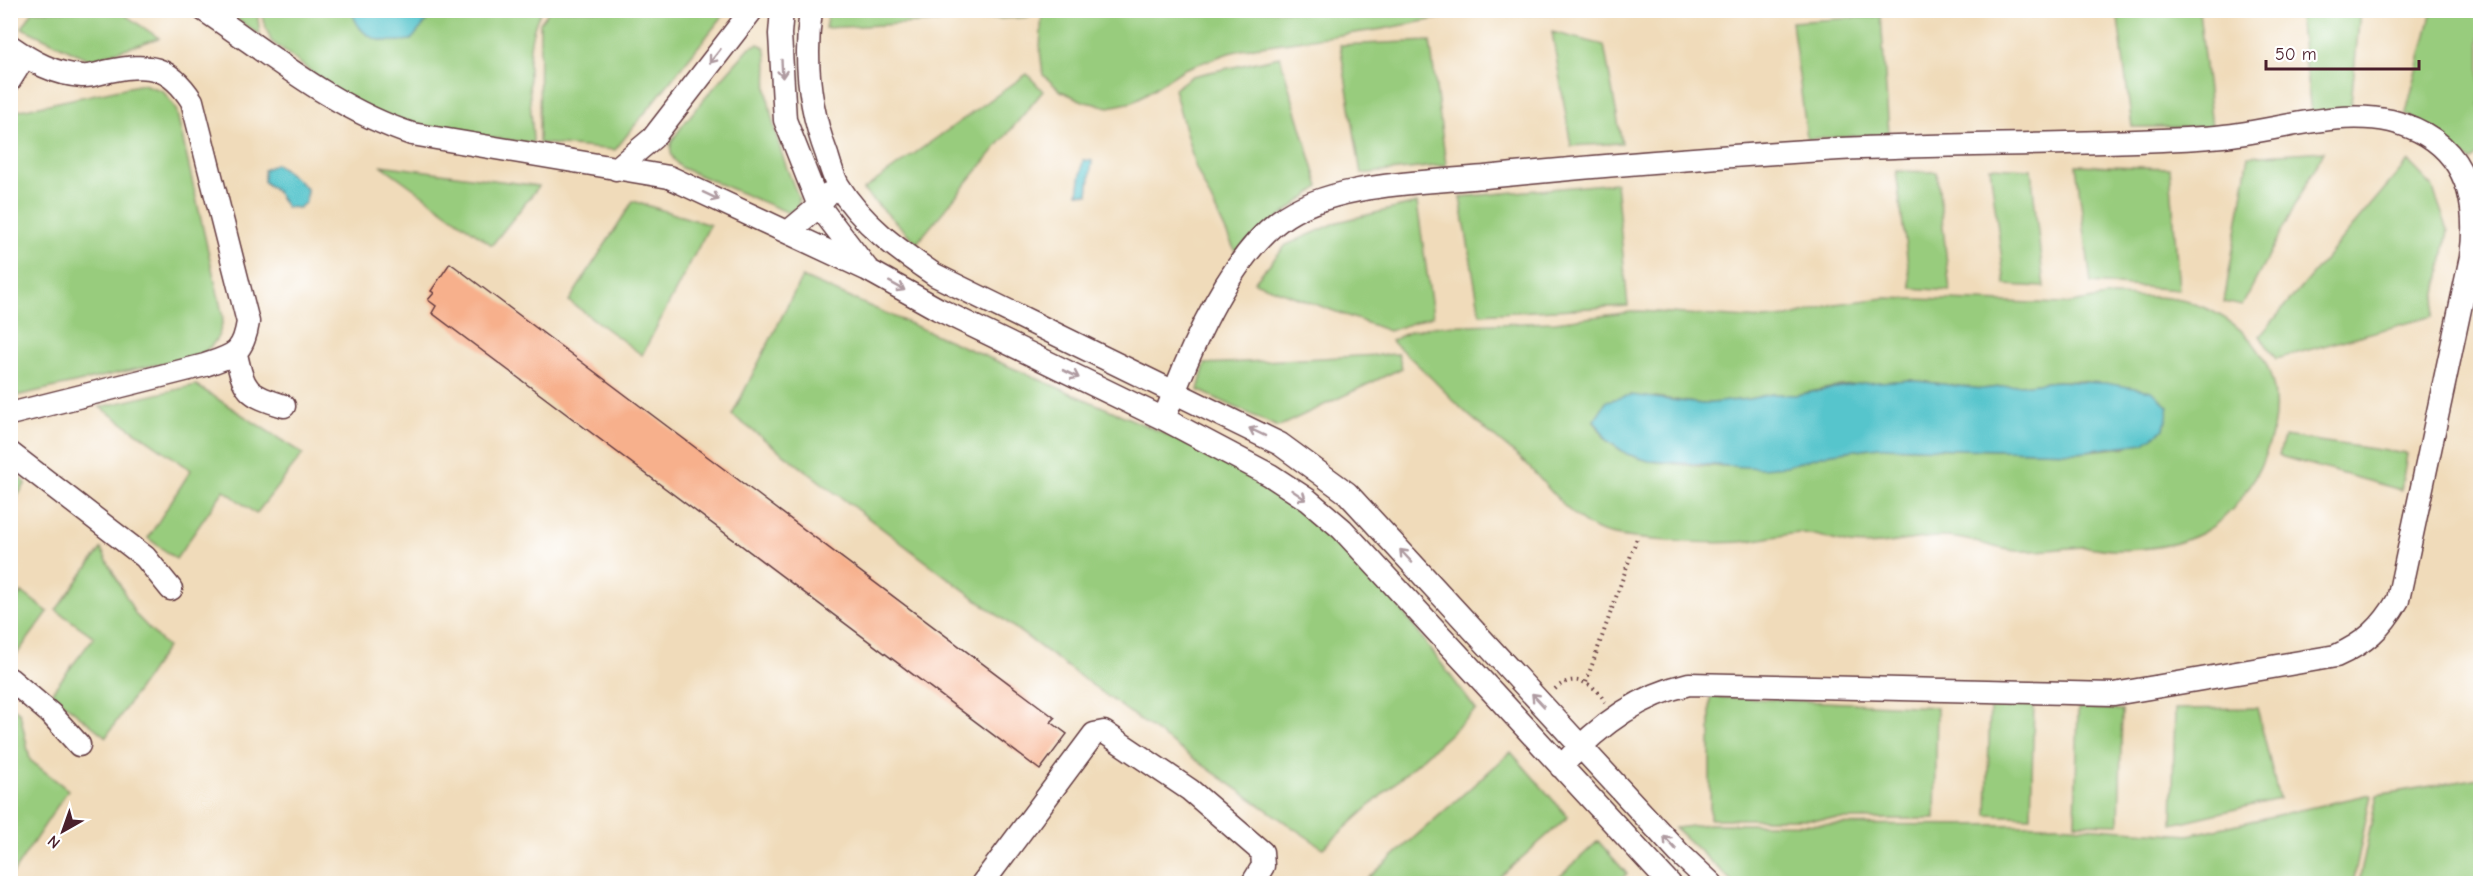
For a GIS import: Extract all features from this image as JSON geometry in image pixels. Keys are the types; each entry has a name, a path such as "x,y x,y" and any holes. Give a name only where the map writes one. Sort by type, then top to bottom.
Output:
{"street":[{"path":"204,10 336,99 378,123 412,134 669,177 868,270 938,309 1164,419 1270,475 1308,500 1342,530 1670,884"},
{"path":"782,10 780,34 785,120 819,206 868,270"},
{"path":"811,10 806,42 814,115 837,184 863,217 892,245 935,275 1280,444 1347,493 1679,853 1712,884"},
{"path":"616,169 653,138 747,17 780,34 806,42"},
{"path":"10,80 18,51 54,72 85,76 134,66 151,67 180,83 192,101 248,322 245,340 236,354 205,365 10,414"},
{"path":"1164,419 1174,391 1226,284 1265,236 1279,221 1319,200 1371,189 1565,169 1841,149 2164,140 2234,135 2323,120 2363,117 2392,122 2418,131 2436,141 2451,157 2466,180 2474,207 2475,227 2471,257 2398,600 2387,620 2358,646 2336,656 2114,694 1689,684 1662,690 1614,718 1580,745 1561,767"},
{"path":"653,138 656,159 669,177"},
{"path":"788,232 819,206 837,184"},
{"path":"236,354 242,383 258,398 284,406"},
{"path":"10,453 145,557 171,589"},
{"path":"10,679 51,714 79,745"},
{"path":"982,884 1094,735 1104,732 1190,790 1262,852 1263,866 1251,884"}],"path":[{"path":"1586,682 1637,538"},
{"path":"1559,686 1567,681 1586,682 1601,694 1614,718"}],"green space":[{"path":"829,10 1031,11 1030,17 825,28"},
{"path":"1042,10 1587,11 1529,14 1505,11 1456,15 1383,29 1254,47 1184,69 1133,102 1109,107 1085,102 1061,91 1043,75 1040,50"},
{"path":"33,11 119,11 159,38 90,60 22,28"},
{"path":"225,11 257,11 260,35"},
{"path":"260,11 352,11 352,14 426,22 426,11 541,11 535,26 529,58 533,143 414,129 352,103 271,41"},
{"path":"549,11 727,11 615,150 539,143 540,23"},
{"path":"1597,11 1727,11 1647,14"},
{"path":"2117,11 2199,11 2212,127 2132,127"},
{"path":"2298,11 2360,11 2350,114 2311,112"},
{"path":"2432,11 2480,11 2480,154 2471,161 2406,113"},
{"path":"1881,16 1889,134 1807,139 1792,22"},
{"path":"1552,32 1604,45 1622,143 1571,146"},
{"path":"1430,41 1446,165 1361,174 1340,45"},
{"path":"758,44 765,47 767,90 772,118 783,158 799,198 798,206 789,213 682,168 671,154 671,144 675,136 694,111 750,47"},
{"path":"1280,57 1319,187 1235,251 1195,166 1174,89 1192,76"},
{"path":"1027,74 1043,91 917,243 863,190"},
{"path":"143,84 163,91 176,109 223,317 219,335 209,348 199,355 11,397 11,112"},
{"path":"2324,151 2242,306 2224,302 2249,156"},
{"path":"2408,161 2432,186 2448,230 2433,316 2276,359 2260,336"},
{"path":"381,165 539,186 492,245"},
{"path":"2076,165 2170,168 2179,290 2091,283"},
{"path":"1990,167 2031,169 2044,287 2005,285"},
{"path":"1896,171 1937,172 1950,291 1911,288"},
{"path":"1616,183 1628,306 1480,314 1460,197"},
{"path":"633,201 710,225 642,355 569,301"},
{"path":"1417,203 1433,316 1389,331 1254,282 1286,245 1338,222"},
{"path":"802,277 1177,439 1262,481 1325,524 1391,596 1476,710 1323,848 1099,690 732,415"},
{"path":"2112,296 2160,297 2188,302 2213,312 2234,325 2252,341 2264,360 2272,381 2275,405 2273,429 2265,455 2240,500 2223,518 2202,533 2181,542 2148,548 2115,550 2083,547 2027,551 2010,550 1964,539 1944,537 1862,545 1800,533 1749,541 1717,543 1610,534 1597,530 1577,517 1519,457 1468,415 1391,341 1411,331 1435,326 1555,322 1639,311 1763,319 1788,317 1835,304 1885,298 2065,304","holes":["1910,380 1982,389 2057,381 2081,381 2152,391 2126,447 2078,452 1879,447 1832,453 1786,466 1696,466 1649,461 1627,454 1607,441 1594,421 1655,397 1702,404 1772,394 1795,395 1840,386"]},
{"path":"1398,354 1402,368 1278,427 1198,390 1205,364"},
{"path":"196,385 303,454 256,514 224,490 176,559 148,538 191,470 100,407"},
{"path":"2284,436 2407,454 2401,490 2279,456"},
{"path":"11,471 26,483 11,506"},
{"path":"101,549 136,615 167,647 106,737 51,693 94,637 56,610"},
{"path":"22,592 48,612 11,662 11,606"},
{"path":"1710,697 1937,707 1935,819 1710,819"},
{"path":"1990,701 2034,702 2031,817 1987,815"},
{"path":"11,706 20,713 30,760 68,790 11,876"},
{"path":"2078,708 2122,710 2119,824 2075,823"},
{"path":"2257,708 2279,799 2172,824 2175,709"},
{"path":"1511,752 1568,817 1493,883 1369,884 1365,881"},
{"path":"2480,778 2480,883 2359,883 2377,795"},
{"path":"2371,794 2353,884 1734,883 1675,828 1709,824 2057,825 2189,835"},
{"path":"1598,841 1627,874 1616,883 1553,883"}],"water":[{"path":"352,11 426,11 426,22 411,40 383,40 374,38 361,29"},
{"path":"1083,160 1092,161 1088,194 1078,193"},
{"path":"275,164 307,189 306,202 299,208 286,207 276,191 264,182 264,170"},
{"path":"1910,380 1982,389 2057,381 2105,383 2152,391 2169,407 2164,429 2144,443 2078,452 1879,447 1832,453 1786,466 1762,468 1649,461 1627,454 1607,440 1594,420 1607,401 1631,395 1702,404 1772,394 1795,395 1864,383"}],"building":[{"path":"450,263 1055,718 1051,722 1067,734 1040,770 432,313 436,306 428,300 434,293 431,291"}]}
